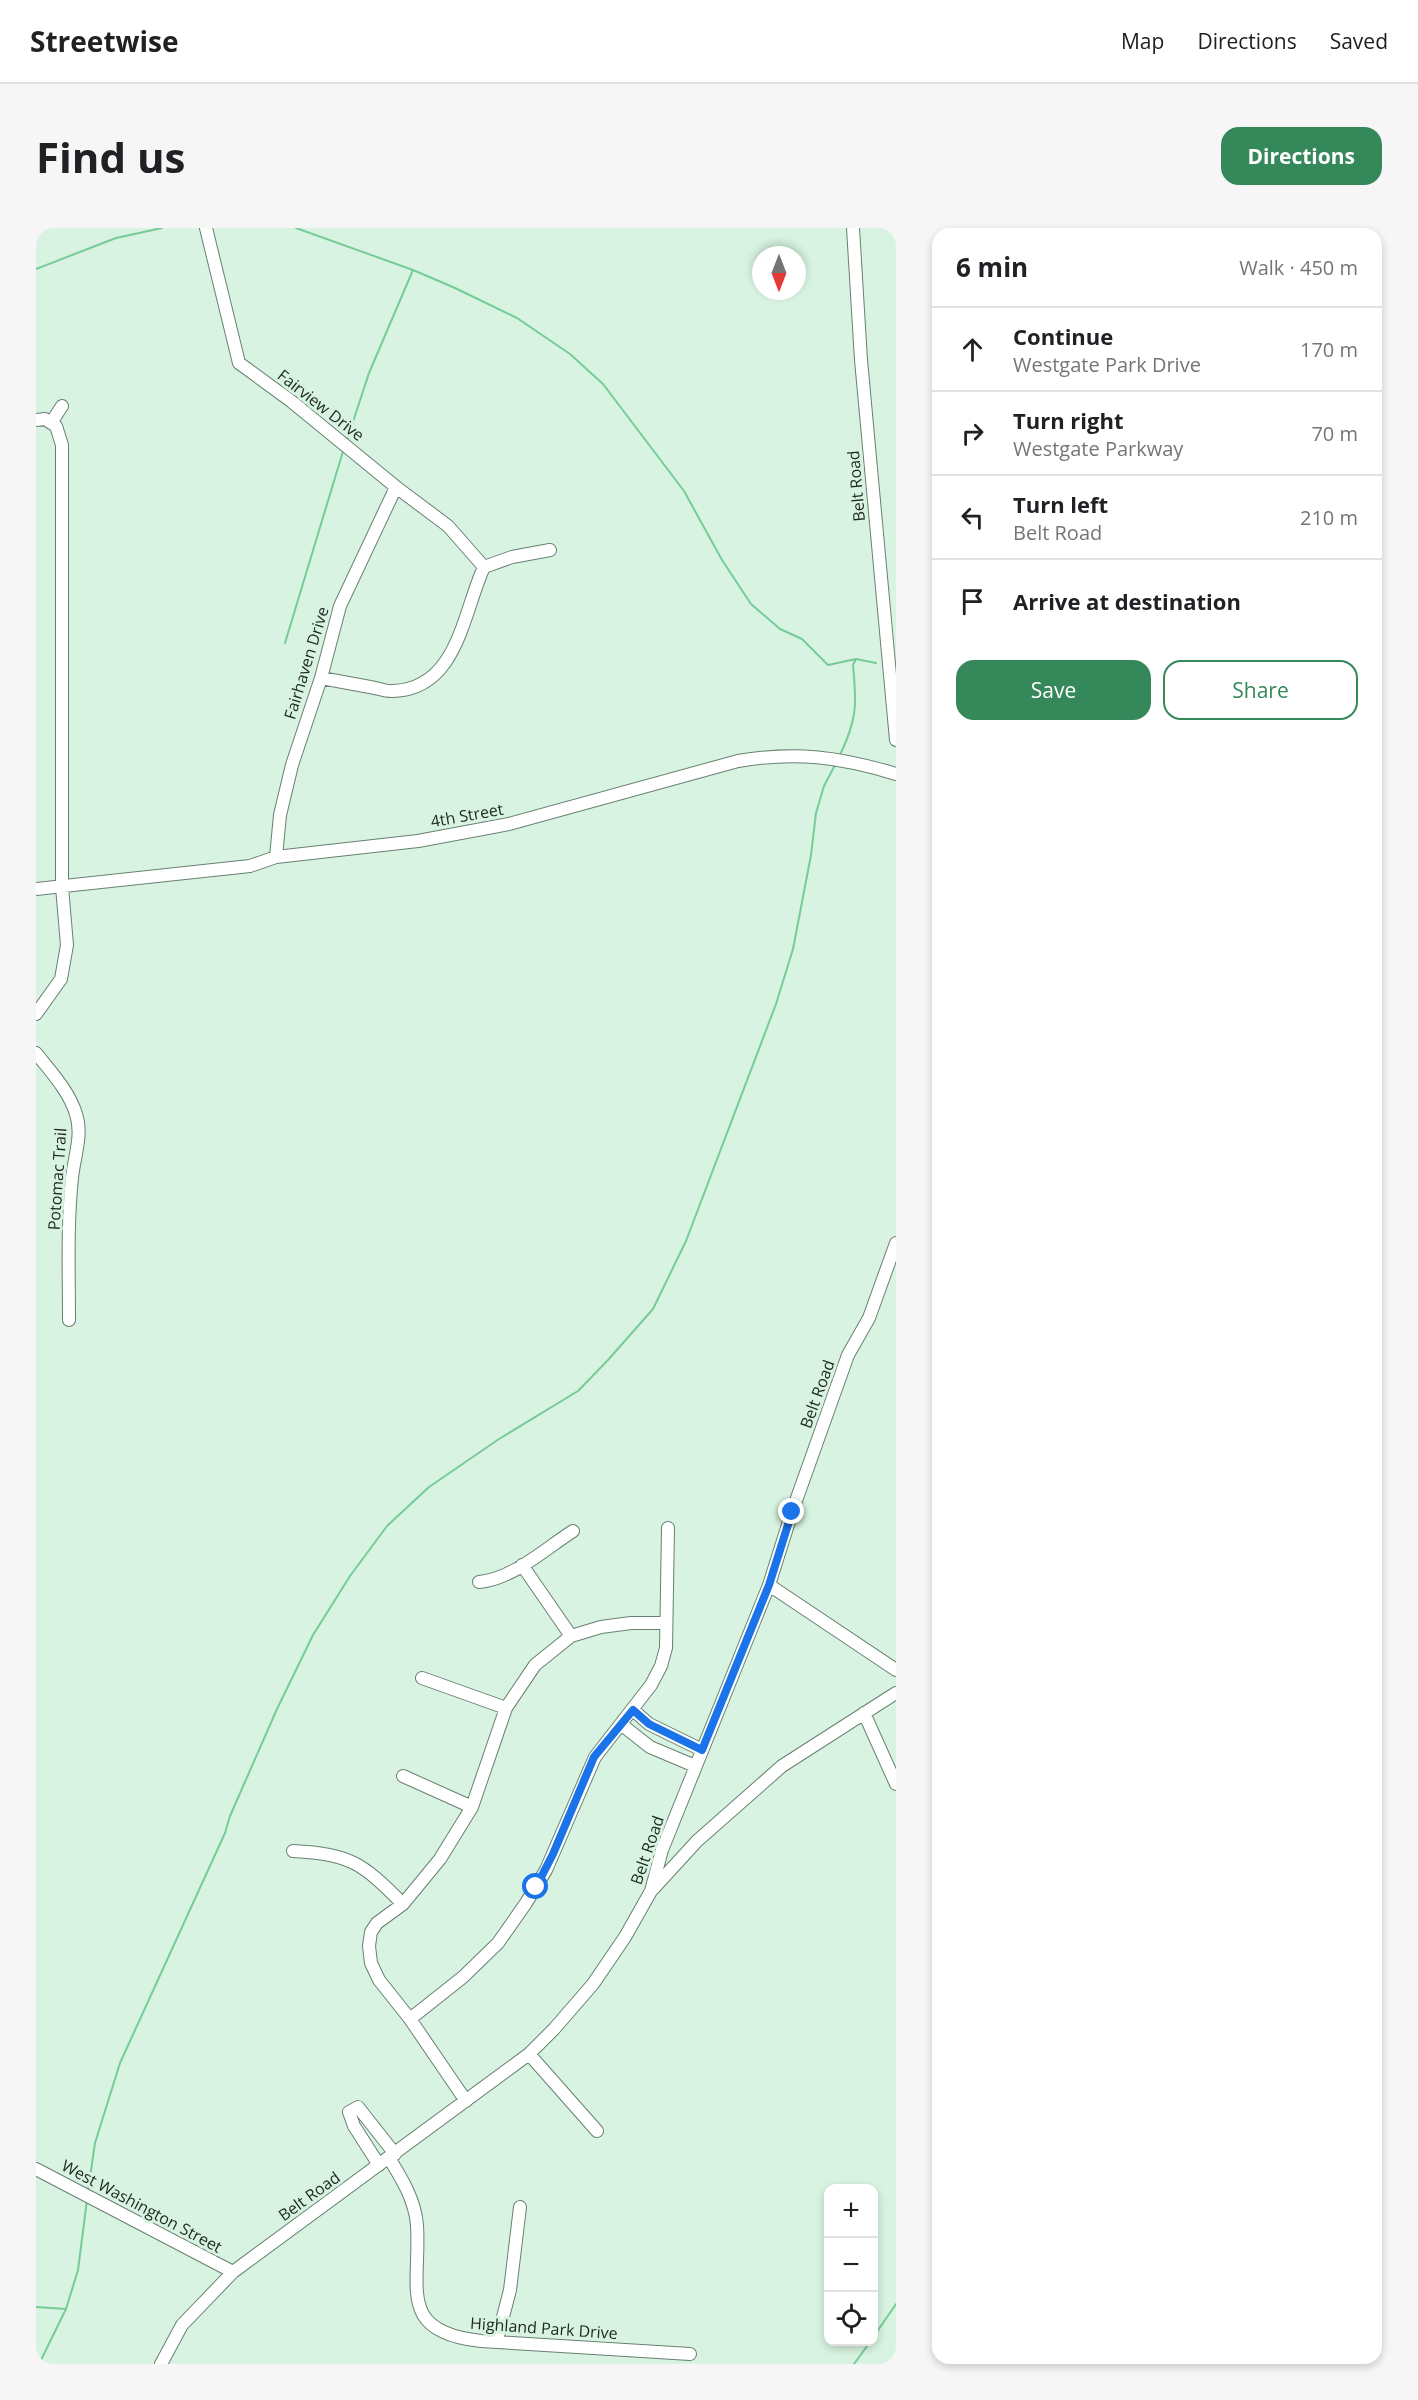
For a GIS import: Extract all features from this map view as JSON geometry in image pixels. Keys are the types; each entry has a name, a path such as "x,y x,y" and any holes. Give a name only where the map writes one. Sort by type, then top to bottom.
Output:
{"street":[{"name":"Fairview Drive","path":"206,228 239,363 291,401 396,487 448,526 484,567"},
{"name":"Belt Road","path":"853,228 861,360 896,740"},
{"path":"51,423 62,406"},
{"path":"36,420 45,419 56,426 62,444 62,887 67,945 61,979 36,1014"},
{"name":"Fairhaven Drive","path":"276,857 280,815 292,765 321,678 340,606 396,487"},
{"path":"321,678 392,692 412,688 429,680 451,654 465,623 474,588 484,567 512,557 550,550"},
{"name":"4th Street","path":"36,889 250,866 276,857 418,841 509,824 738,761 772,755 820,757 860,763 896,774"},
{"name":"Potomac Trail","path":"36,1053 69,1095 77,1115 79,1135 72,1177 69,1227 69,1320"},
{"name":"Belt Road","path":"162,2364 182,2325 233,2272 529,2054 593,1984 625,1937 651,1892 663,1850 695,1766 769,1585 849,1354 868,1318 896,1243"},
{"path":"410,2019 463,1977 498,1943 546,1870 594,1757 633,1710 661,1666 666,1648 668,1528"},
{"path":"479,1582 491,1581 522,1565 573,1531"},
{"path":"522,1565 571,1636"},
{"path":"769,1585 896,1670"},
{"path":"466,2101 410,2019 379,1980 371,1963 369,1946 371,1932 377,1923 403,1904 440,1858 472,1808 506,1708 535,1665 571,1636 601,1627 631,1623 666,1623"},
{"path":"422,1678 506,1708"},
{"path":"651,1892 697,1841 782,1766 896,1693"},
{"path":"633,1710 649,1724 702,1750"},
{"path":"864,1713 896,1784"},
{"path":"621,1725 650,1747 695,1766"},
{"path":"403,1776 472,1808"},
{"path":"293,1851 327,1852 353,1860 378,1879 403,1904"},
{"path":"529,2054 597,2131"},
{"name":"Highland Park Drive","path":"388,2159 410,2194 415,2213 416,2294 430,2322 442,2333 457,2338 690,2354"},
{"name":"West Washington Street","path":"36,2169 233,2272"},
{"path":"497,2340 510,2290 520,2207"}],"waterway":[{"path":"36,269 116,238 162,228"},
{"path":"296,228 413,270 455,288 517,318 570,354 603,384 684,491 722,560 751,604 780,629 802,639 828,665 856,659 876,663"},
{"path":"347,440 369,373 413,270"},
{"path":"285,643 344,448"},
{"path":"839,757 854,713 853,665 856,659"},
{"path":"88,2191 95,2143 120,2063 225,1833 230,1816 277,1709 313,1635 350,1576 387,1526 429,1487 499,1439 578,1391 653,1309 686,1241 776,1004 793,949 811,855 816,813 824,786 835,765"},
{"path":"39,2364 66,2309 78,2270 87,2200"},
{"path":"878,2330 896,2304"},
{"path":"36,2307 66,2309"},
{"path":"854,2364 867,2346"}],"route":[{"path":"536,1887 546,1870 594,1757 633,1710 649,1724 702,1750 769,1585 792,1512"}]}
